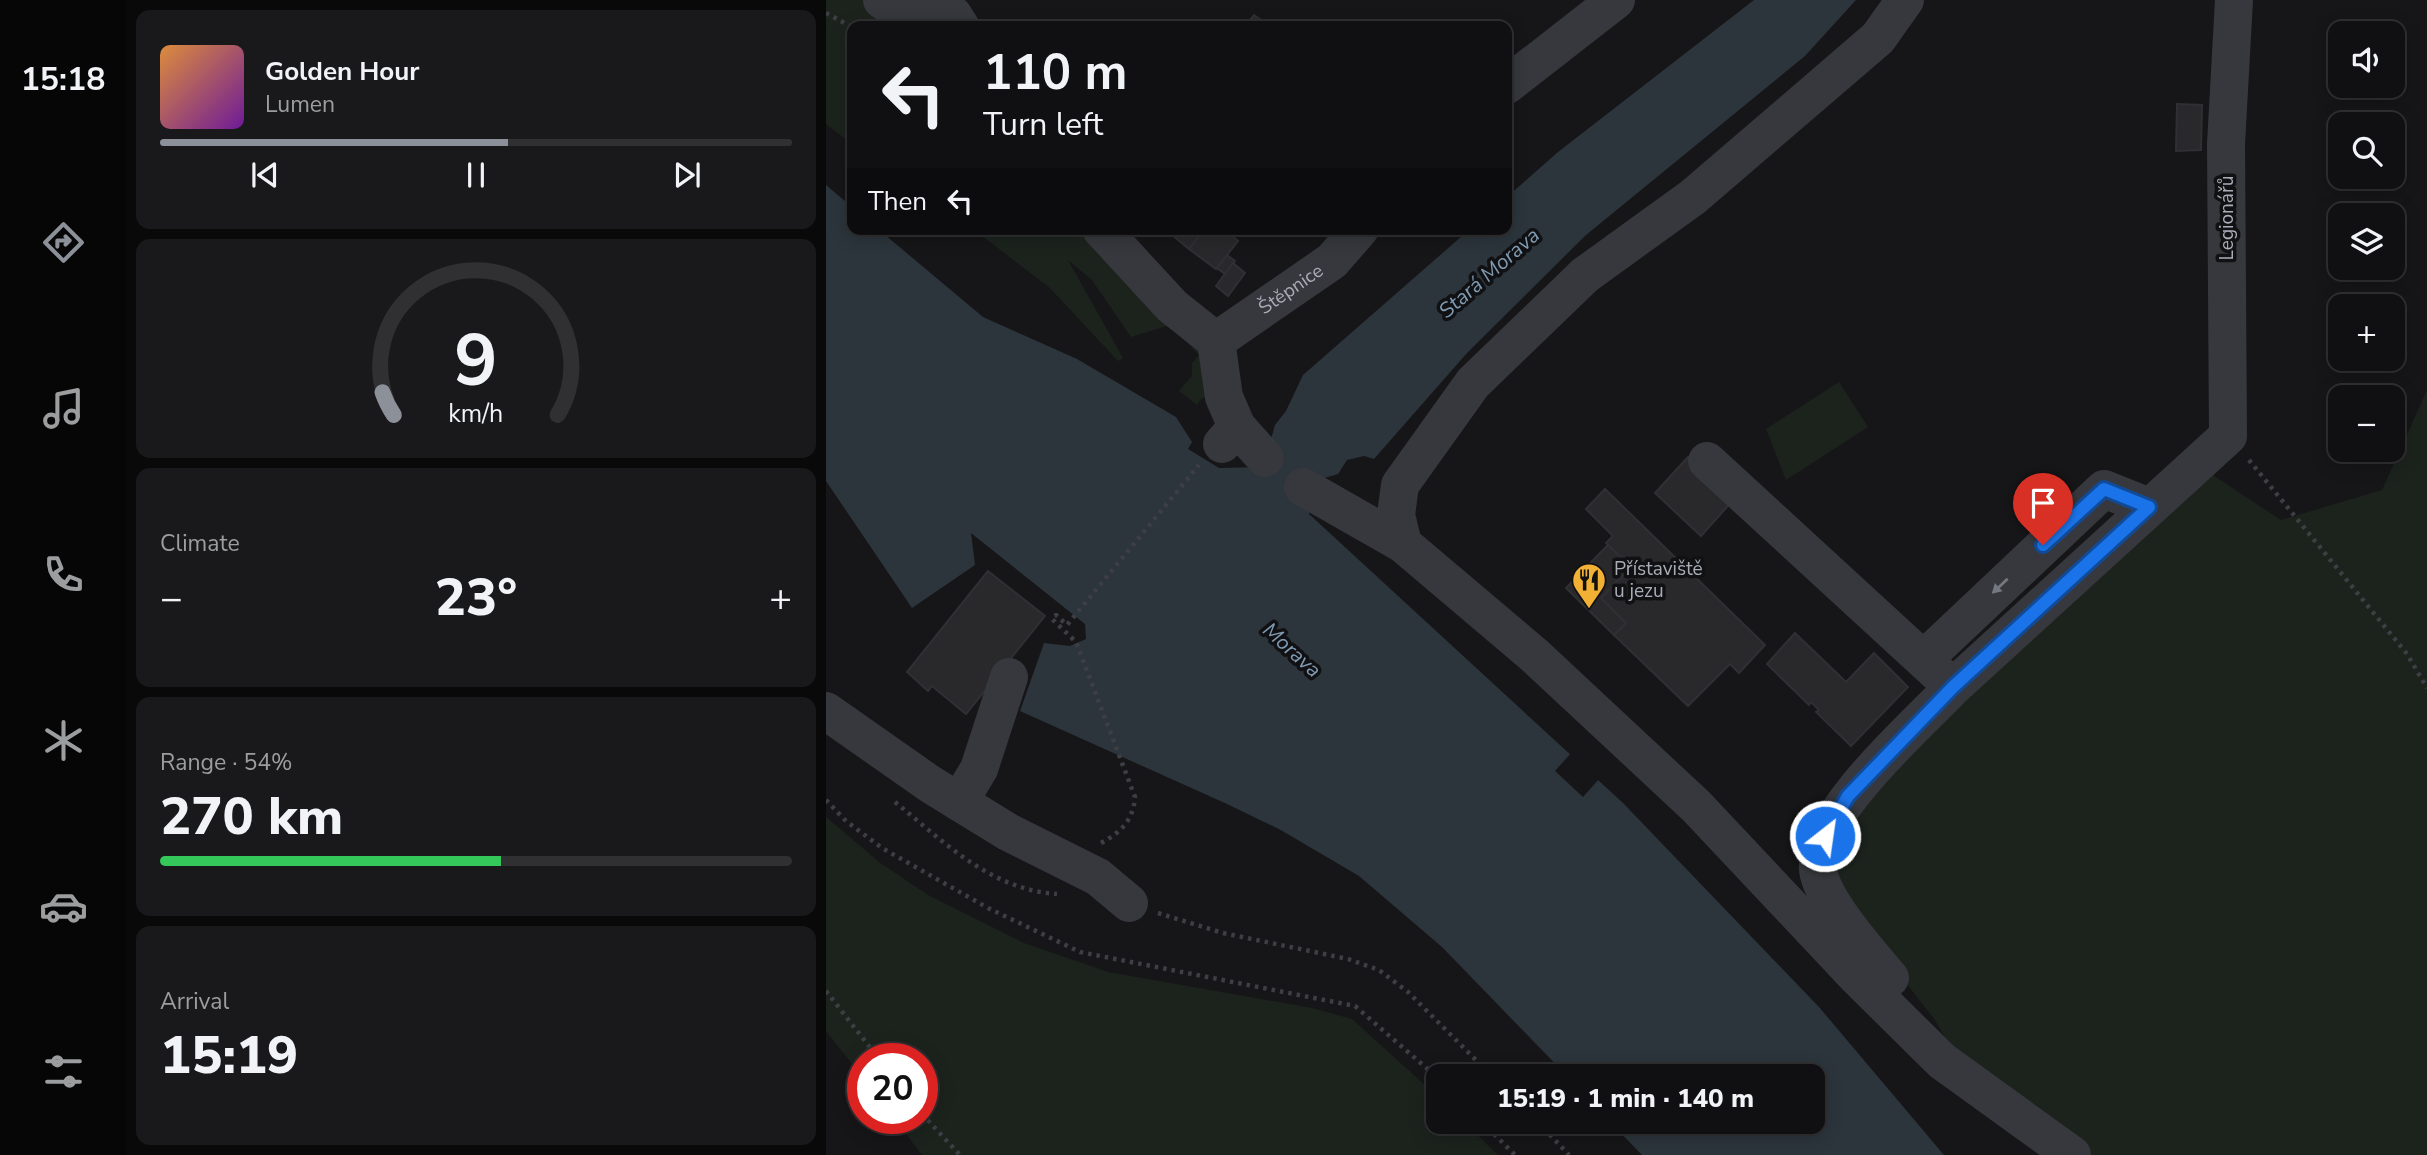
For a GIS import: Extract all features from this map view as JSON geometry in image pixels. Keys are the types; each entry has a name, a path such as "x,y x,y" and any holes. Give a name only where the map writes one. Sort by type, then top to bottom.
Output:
{"street":[{"path":"882,0 912,21"},
{"path":"933,0 957,21"},
{"path":"1512,81 1616,0"},
{"path":"1403,544 1395,514 1400,485 1473,383 1585,275 1693,197 1878,38 1905,0"},
{"name":"Legionářů","path":"2228,436 2226,144 2234,0"},
{"path":"1106,235 1164,298 1216,341 1224,397 1220,444 1265,458"},
{"name":"Štěpnice","path":"1216,341 1332,261 1355,235"},
{"path":"1942,1061 1910,1002 1848,927 1818,870 1825,836 1848,796 1953,687 2228,436"},
{"path":"1707,461 1953,687"},
{"path":"1400,485 1373,496 1319,496 1403,544 1534,655 1696,806 1856,976 1942,1061 2072,1155"},
{"path":"1924,659 2104,489 2149,507"},
{"path":"959,802 979,769 1009,677"},
{"path":"826,711 959,802 1008,832 1069,860 1098,877 1129,902"}],"path":[{"path":"826,13 847,24"},
{"path":"2228,436 2407,654 2427,688"},
{"path":"1069,860 1117,834 1134,811 1135,797 1124,761 1076,642 1052,619 1056,615 1068,625 1220,444"},
{"path":"826,800 846,821 882,848 988,908 1080,952 1355,1006 1426,1068"},
{"path":"1129,902 1223,933 1348,959 1379,970 1408,992 1480,1064"},
{"path":"826,990 867,1043"},
{"path":"938,1131 960,1155"},
{"path":"1494,1134 1515,1155"},
{"path":"1549,1134 1569,1155"}],"shaded area":[{"path":"826,0 947,0 975,21 847,21 847,140 826,124"},
{"path":"981,235 1095,235 1187,323 1216,393 1201,399 1197,405 1179,391 1192,376 1192,363 1199,355 1170,325 1131,337 1092,280 1068,260 1123,358 1118,361 1050,288"},
{"path":"1839,382 1868,427 1786,480 1766,429"},
{"path":"2427,390 2427,1155 2090,1155 1964,1072 1935,1020 1846,906 1836,876 1840,843 1877,789 1959,693 2205,470 2281,520 2382,490 2395,462 2405,462 2405,439"},
{"path":"826,817 879,862 928,895 1024,943 1108,972 1312,1008 1352,1019 1426,1086 1426,1134 1476,1134 1498,1155 922,1155 906,1134 938,1134 938,1043 847,1043 847,1058 826,1031"}],"water":[{"path":"1754,0 1856,0 1805,56 1586,235 1467,353 1374,459 1364,456 1347,460 1338,474 1321,479 1309,504 1309,514 1623,803 1819,1007 1944,1155 1642,1155 1622,1134 1825,1134 1825,1064 1555,1064 1442,947 1359,876 1279,829 1020,711 1044,643 1070,646 1086,639 1085,624 971,533 975,565 912,608 826,481 826,185 847,203 847,235 885,235 983,317 1077,359 1176,417 1192,442 1188,449 1219,468 1263,467 1275,425 1286,411 1303,375 1463,235 1512,235 1512,193 1558,152"}],"pier":[{"path":"1572,752 1600,778 1583,797 1555,771"}],"building":[{"path":"1254,15 1263,21 1249,21"},
{"path":"2177,104 2202,105 2201,150 2176,151"},
{"path":"1172,235 1200,235 1189,249"},
{"path":"1200,235 1230,235 1238,241 1216,269 1189,249"},
{"path":"1227,255 1235,261 1225,274 1217,268"},
{"path":"1233,263 1245,273 1228,296 1216,286"},
{"path":"1688,457 1734,499 1701,536 1655,493"},
{"path":"1605,489 1765,645 1739,673 1730,664 1688,706 1614,635 1626,623 1601,598 1631,567 1606,543 1613,536 1586,509"},
{"path":"1608,545 1631,567 1601,598 1626,623 1614,635 1566,588"},
{"path":"988,571 1045,616 966,714 932,686 928,691 907,672"},
{"path":"1795,633 1846,682 1874,653 1908,687 1851,746 1816,712 1819,710 1811,702 1809,705 1767,664"}],"place":[{"name":"Přístaviště u jezu","path":"1589,610"}],"route":[{"path":"1825,836 1848,796 1953,687 2149,507 2104,489 2043,545"}],"water label":[{"name":"Stará Morava","path":"1489,273"},
{"name":"Morava","path":"1292,650"}]}
